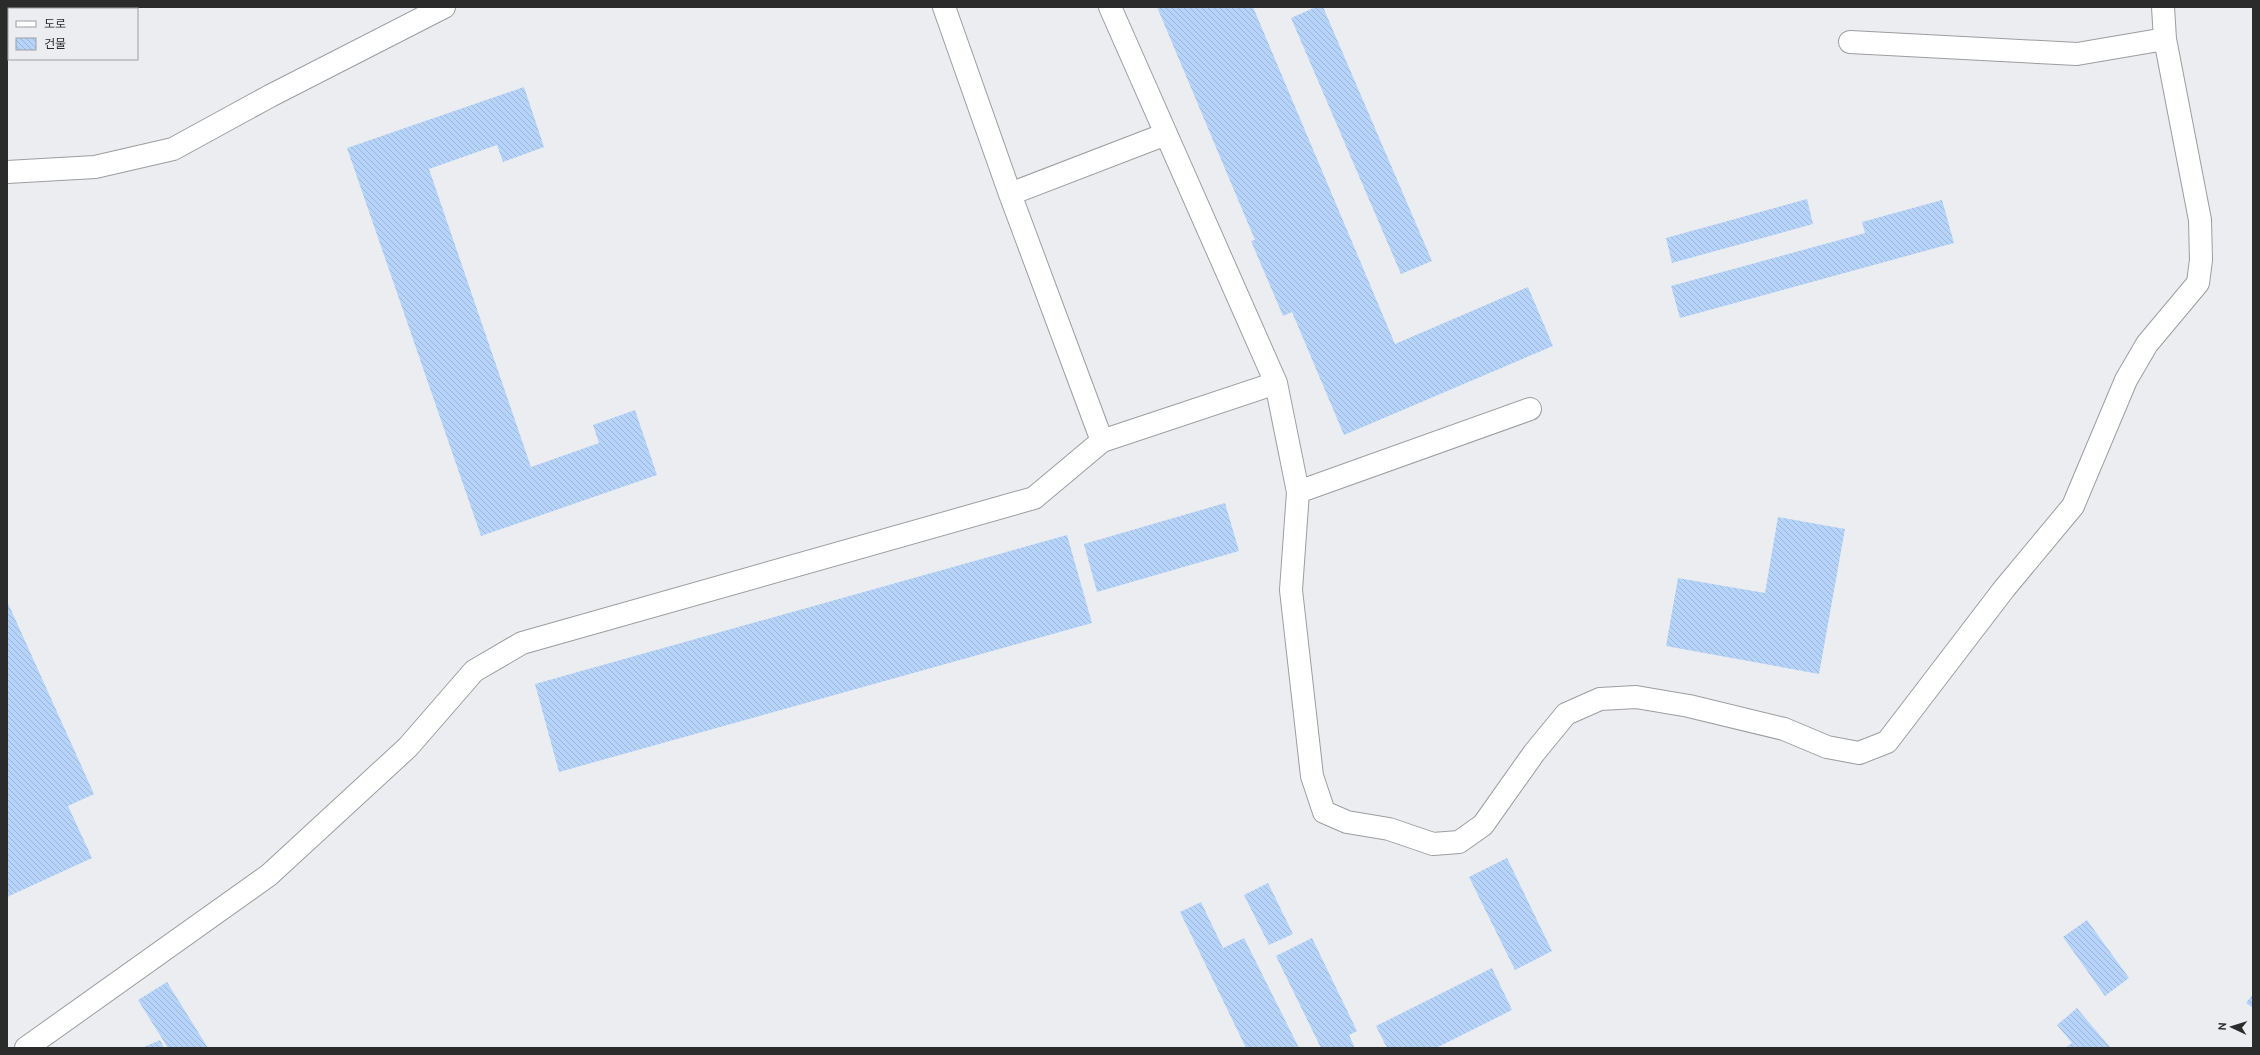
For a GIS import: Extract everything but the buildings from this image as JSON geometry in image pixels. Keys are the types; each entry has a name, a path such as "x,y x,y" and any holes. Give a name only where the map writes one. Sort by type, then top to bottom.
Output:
{"street":[{"path":"7,172 95,167 173,149 270,96 444,7"},
{"path":"944,7 1010,194 1102,441"},
{"path":"1110,7 1276,383 1298,492 1291,590 1312,776 1324,812 1347,822 1389,829 1433,844 1458,842 1483,825 1534,753 1566,714 1600,699 1636,697 1689,706 1784,729 1826,747 1859,753 1887,742 1901,726 2004,589 2073,506 2126,380 2147,344 2198,283 2201,260 2200,220 2166,39 2163,7"},
{"path":"1850,42 2078,54 2166,39"},
{"path":"1010,194 1166,134"},
{"path":"26,1048 268,875 408,747 474,671 522,643 1034,498 1102,441 1276,383"},
{"path":"1298,492 1530,409"}]}
